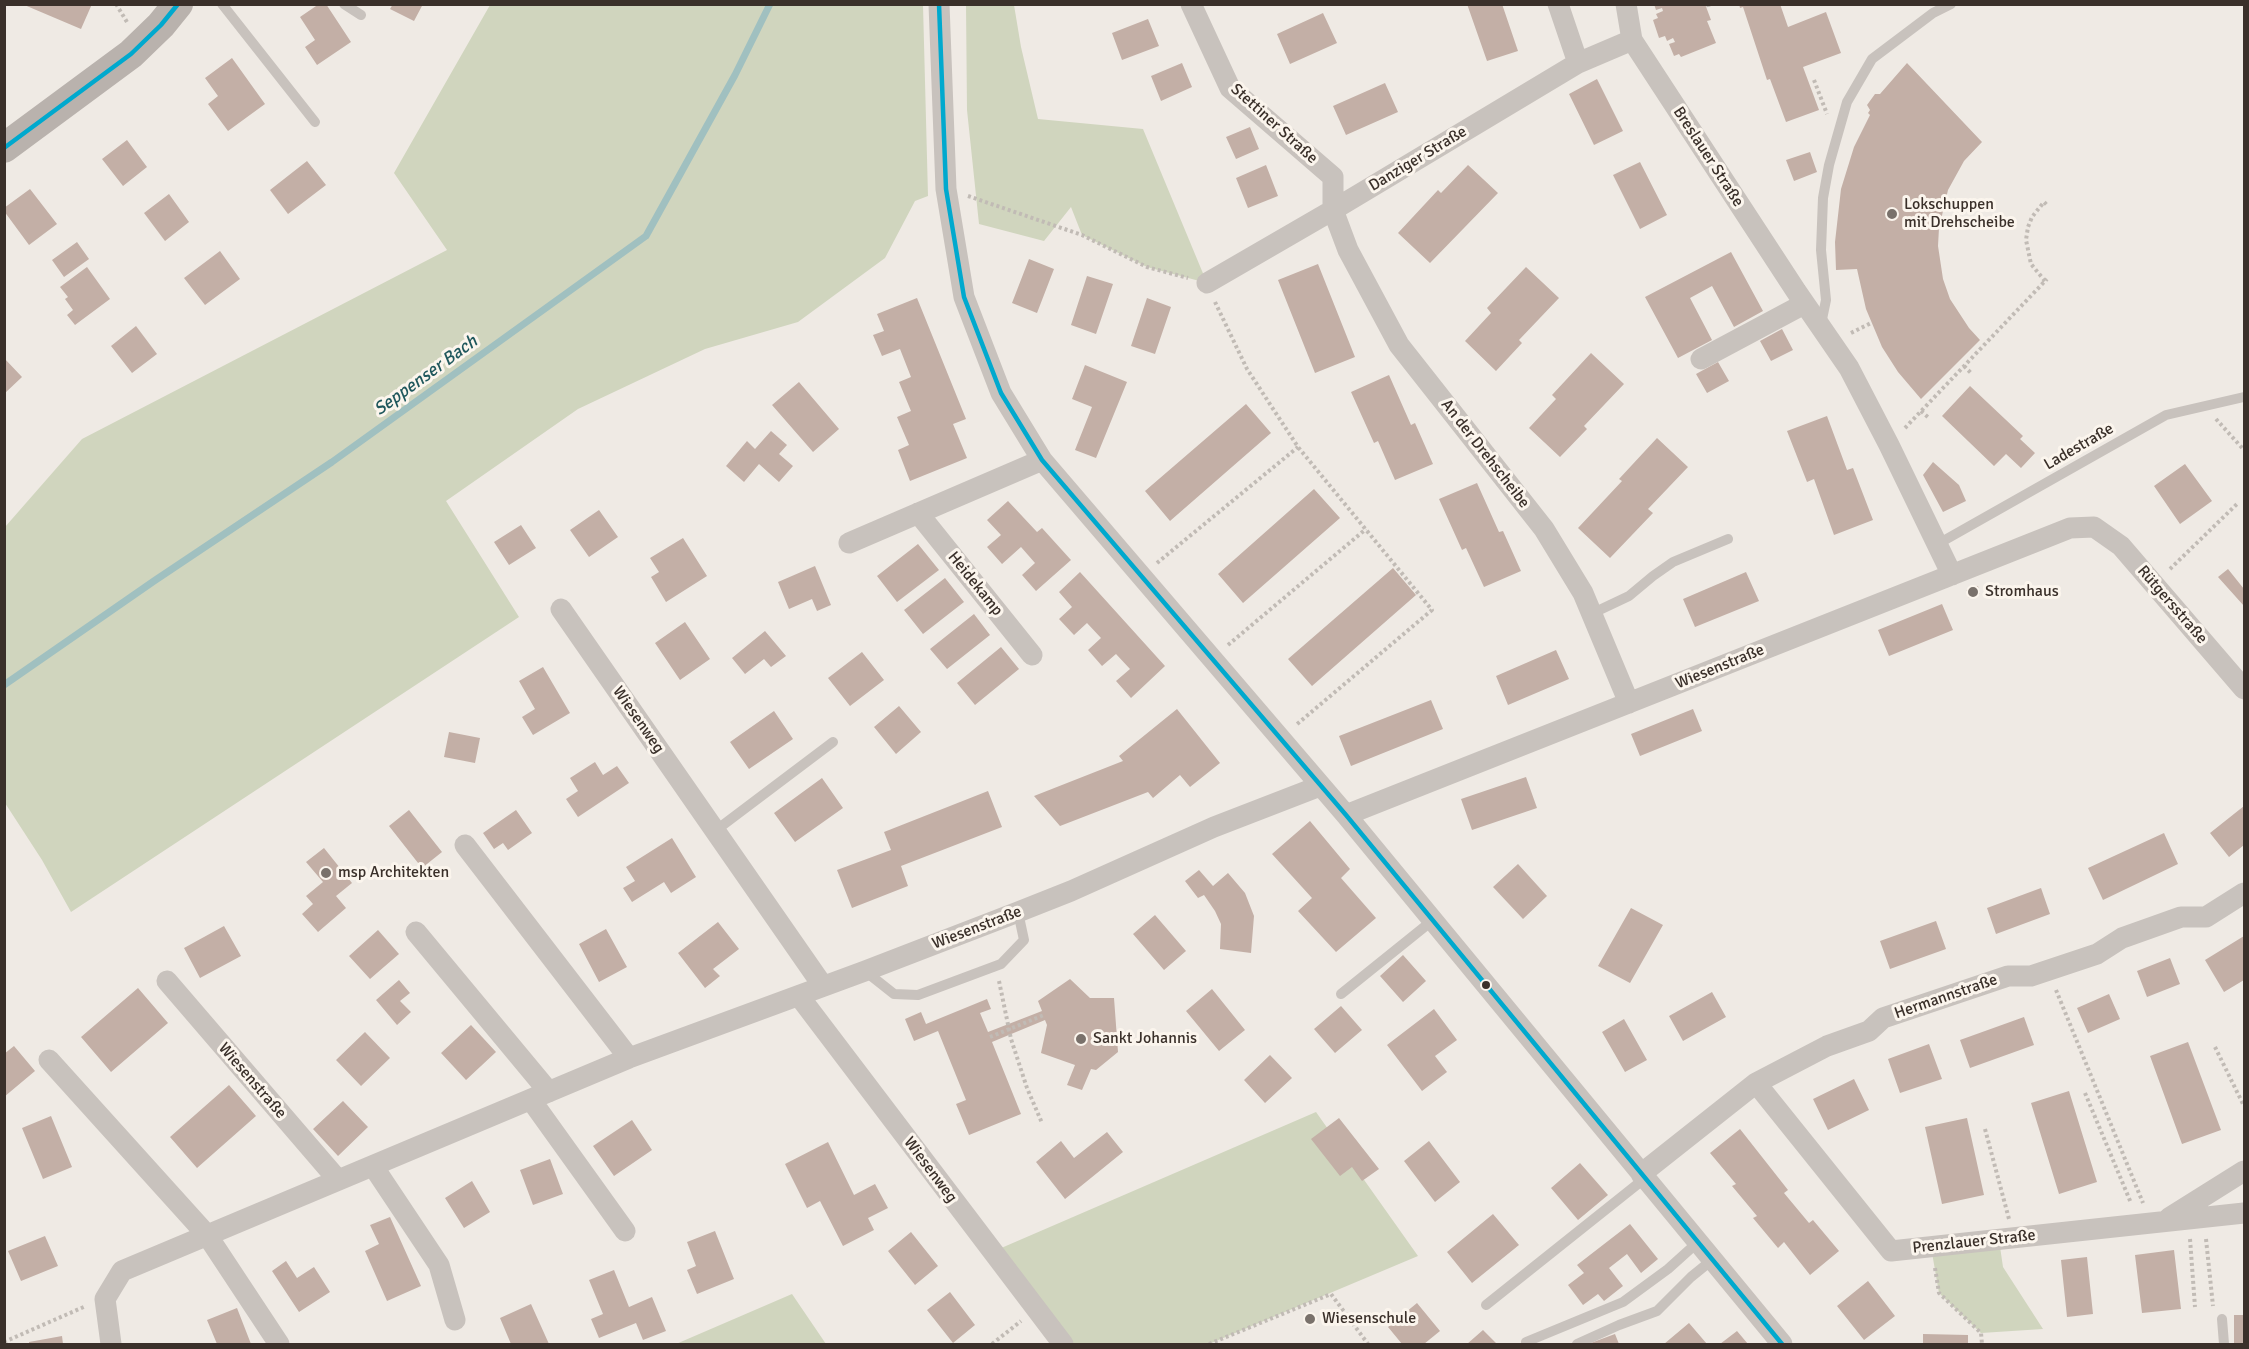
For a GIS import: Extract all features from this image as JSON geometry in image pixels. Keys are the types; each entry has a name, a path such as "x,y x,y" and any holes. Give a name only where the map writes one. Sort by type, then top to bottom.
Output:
{"street":[{"path":"4,148 131,54 161,25 178,4"},
{"path":"939,4 946,189 964,297 1001,393 1042,460 1347,815 1782,1344"},
{"name":"Stettiner Straße","path":"1191,4 1230,88 1333,177 1333,210"},
{"path":"1558,4 1578,63"},
{"name":"Breslauer Straße","path":"1626,4 1632,40 1804,304 1849,368 1952,575"},
{"name":"Danziger Straße","path":"1207,282 1333,210 1578,63 1632,40"},
{"name":"An der Drehscheibe","path":"1333,210 1347,250 1399,345 1544,529 1582,593 1629,703"},
{"path":"1701,359 1804,304"},
{"path":"849,543 1042,460"},
{"name":"Heidekamp","path":"918,513 1032,655"},
{"name":"Wiesenstraße","path":"1347,815 2070,528 2094,527"},
{"name":"Rütgersstraße","path":"2094,527 2121,546 2244,689"},
{"name":"Wiesenweg","path":"561,609 823,986"},
{"name":"Wiesenstraße","path":"105,1299 122,1271 207,1235 629,1058 1018,912 1071,891 1214,827 1320,786"},
{"path":"465,845 629,1058"},
{"name":"Hermannstraße","path":"1643,1176 1756,1083 1827,1046 1869,1031 1883,1018 2008,976 2031,976 2097,954 2122,938 2181,917 2205,917 2244,893"},
{"path":"416,932 540,1096 625,1231"},
{"name":"Wiesenstraße","path":"166,981 338,1180"},
{"name":"Wiesenweg","path":"799,996 1063,1344"},
{"path":"49,1060 207,1235 279,1344"},
{"name":"Prenzlauer Straße","path":"1756,1083 1891,1251 2244,1213"},
{"path":"373,1166 439,1265 455,1320"},
{"name":"Prenzlauer Straße","path":"2152,1223 2244,1171"},
{"path":"105,1299 111,1344"}],"lane":[{"path":"222,4 315,122"},
{"path":"344,4 361,15"},
{"path":"1820,327 1826,300 1821,250 1823,198 1829,165 1847,102 1872,59 1933,13 1951,4"},
{"name":"Ladestraße","path":"1936,545 2166,415 2244,397"},
{"path":"1592,614 1629,596 1673,562 1728,539"},
{"path":"715,831 833,742"},
{"path":"865,971 894,994 918,994 996,966 1001,964 1024,940 1018,912"},
{"path":"1341,994 1433,920"},
{"path":"1486,1305 1643,1176"},
{"path":"1526,1342 1623,1302 1668,1269 1698,1242"},
{"path":"1577,1344 1619,1324 1657,1311 1691,1277 1712,1260"},
{"path":"2222,1318 2224,1344"}],"path":[{"path":"967,203 966,196 1082,236 1147,267 1207,282 1247,369 1298,447 1432,610 1280,739"},
{"path":"1889,445 2046,280 2031,264 2026,240 2029,223 2044,202 2047,205"},
{"path":"1964,366 1971,373"},
{"path":"2204,406 2244,450"},
{"path":"1921,411 1929,418"},
{"path":"1141,576 1298,447"},
{"path":"2184,555 2238,503"},
{"path":"1211,658 1366,530"},
{"path":"996,966 1009,1029 1027,1088 1042,1122"},
{"path":"2048,970 2152,1223"},
{"path":"990,1037 1044,1015"},
{"path":"2216,1047 2244,1106"},
{"path":"2085,1093 2152,1223"},
{"path":"1985,1129 2014,1238"},
{"path":"2195,1307 2196,1218"},
{"path":"2196,1218 2213,1312 2222,1318"},
{"path":"1931,1247 1939,1293 1982,1333 1982,1344"},
{"path":"1209,1344 1331,1294 1368,1344"},
{"path":"4,1342 105,1299"},
{"path":"992,1344 1036,1309"}],"green space":[{"path":"490,5 923,5 928,196 915,201 885,258 798,322 705,349 578,409 446,501 519,617 71,912 42,860 5,803 5,527 82,439 447,250 394,173"},
{"path":"966,5 1014,5 1021,47 1038,119 1143,129 1207,283 1147,267 1082,235 1071,207 1044,241 979,224 967,110"},
{"path":"1316,1112 1418,1256 1209,1344 1063,1344 992,1252"},
{"path":"1999,1240 2003,1267 2043,1329 1981,1333 1939,1293 1931,1247"},
{"path":"792,1294 826,1344 676,1344"}],"building":[{"path":"22,4 92,4 81,29"},
{"path":"319,4 326,4 351,42 317,65 305,47 315,40 300,17"},
{"path":"393,4 423,4 414,21 390,9"},
{"path":"1467,4 1502,4 1518,51 1487,61"},
{"path":"1654,4 1705,4 1711,20 1707,21 1716,43 1681,57 1679,54 1674,56 1669,44 1675,42 1673,38 1667,41 1665,36 1659,38 1653,20 1658,18 1656,14 1663,11 1662,8 1656,10"},
{"path":"1739,4 1780,4 1788,27 1826,12 1841,53 1803,67 1819,110 1786,122 1770,79 1767,80 1743,7 1740,8"},
{"path":"1323,13 1337,43 1290,64 1277,34"},
{"path":"1148,19 1159,46 1122,60 1112,33"},
{"path":"232,58 265,104 228,131 208,104 218,96 205,78"},
{"path":"1182,63 1192,87 1161,101 1151,76"},
{"path":"1907,63 1982,142 1964,161 1948,190 1939,228 1938,246 1943,279 1950,299 1980,340 1921,399 1898,372 1882,347 1866,309 1857,269 1836,270 1835,242 1841,189 1854,147 1870,115 1867,105 1875,94 1880,94"},
{"path":"1597,79 1623,131 1594,145 1569,94"},
{"path":"1385,83 1398,112 1346,135 1333,106"},
{"path":"1250,127 1259,149 1236,159 1226,137"},
{"path":"127,140 147,167 123,186 102,159"},
{"path":"1810,152 1817,172 1794,181 1786,160"},
{"path":"307,161 326,185 288,214 270,190"},
{"path":"1640,162 1667,215 1640,229 1613,175"},
{"path":"1266,165 1278,196 1248,208 1236,178"},
{"path":"1468,165 1498,193 1430,263 1398,233 1438,190 1441,193"},
{"path":"30,189 57,224 29,245 4,208"},
{"path":"169,194 189,222 165,241 144,213"},
{"path":"77,242 89,259 64,277 52,260"},
{"path":"220,251 240,279 205,305 184,278"},
{"path":"1731,252 1763,311 1734,327 1712,286 1690,298 1712,340 1678,358 1645,297"},
{"path":"1029,259 1054,269 1037,313 1012,303"},
{"path":"1318,264 1355,357 1315,373 1278,280"},
{"path":"87,267 110,299 75,325 67,315 73,310 65,299 68,297 60,287"},
{"path":"1526,267 1559,298 1519,340 1522,343 1496,371 1465,341 1491,313 1487,308"},
{"path":"1087,276 1113,284 1096,334 1071,325"},
{"path":"917,298 966,419 953,424 967,458 910,481 898,450 909,445 897,417 911,411 899,382 911,377 900,349 882,356 873,335 884,331 877,314"},
{"path":"1147,298 1171,307 1155,354 1131,346"},
{"path":"136,326 157,354 132,373 111,346"},
{"path":"1782,329 1793,350 1771,361 1760,341"},
{"path":"1591,353 1624,384 1584,426 1587,429 1560,457 1529,428 1556,399 1552,395"},
{"path":"4,358 22,377 4,394"},
{"path":"1718,362 1729,381 1707,393 1696,374"},
{"path":"1085,365 1127,382 1096,458 1075,450 1092,407 1072,399"},
{"path":"1389,375 1411,425 1415,423 1433,464 1395,480 1378,441 1374,443 1351,392"},
{"path":"799,382 839,429 813,452 772,405"},
{"path":"1970,386 2023,436 2020,439 2035,453 2021,468 2006,454 1994,466 1942,416"},
{"path":"1246,404 1271,433 1170,521 1145,491"},
{"path":"1827,416 1847,470 1853,468 1873,520 1834,535 1814,479 1807,482 1787,431"},
{"path":"771,431 787,445 779,454 793,466 779,482 759,464 744,482 726,466 747,441 755,449"},
{"path":"1657,438 1688,467 1648,509 1653,513 1610,558 1578,528 1622,481 1619,479"},
{"path":"1933,462 1959,485 1966,501 1943,512 1923,475"},
{"path":"2185,464 2212,501 2180,524 2154,486"},
{"path":"1477,483 1499,532 1503,531 1521,571 1484,587 1466,548 1462,550 1439,499"},
{"path":"1314,489 1340,518 1243,603 1218,574"},
{"path":"1008,501 1037,532 1042,528 1071,560 1036,591 1022,575 1035,563 1021,547 1002,564 987,547 1001,535 987,520"},
{"path":"599,510 618,537 589,557 570,530"},
{"path":"521,525 536,548 509,565 494,542"},
{"path":"683,538 707,576 666,602 651,577 659,572 650,558"},
{"path":"918,544 939,570 897,602 877,576"},
{"path":"815,566 831,605 817,611 812,599 789,609 778,582"},
{"path":"1393,568 1416,595 1312,686 1288,659"},
{"path":"2228,569 2244,589 2244,606 2218,577"},
{"path":"1080,572 1165,666 1131,698 1116,681 1130,669 1116,654 1102,666 1088,650 1101,638 1087,623 1074,635 1059,619 1072,607 1059,592"},
{"path":"1746,572 1759,601 1695,627 1683,599"},
{"path":"945,578 964,602 923,634 904,610"},
{"name":"Stromhaus","path":"1978,586 1980,594 1969,598 1966,590"},
{"path":"1942,604 1953,630 1889,656 1878,630"},
{"path":"974,614 990,635 947,669 930,649"},
{"path":"685,622 710,659 680,680 655,643"},
{"path":"765,631 786,656 771,667 764,659 745,674 732,658"},
{"path":"1001,647 1019,669 975,705 957,683"},
{"path":"1556,650 1569,679 1508,705 1496,676"},
{"path":"862,652 884,680 850,706 828,678"},
{"path":"543,667 570,713 533,735 522,717 535,709 519,681"},
{"path":"1431,700 1443,729 1351,766 1339,736"},
{"path":"899,706 921,732 896,754 874,727"},
{"path":"1177,709 1220,763 1190,787 1180,775 1153,798 1148,792 1060,826 1034,796 1123,761 1119,756"},
{"path":"1693,709 1702,731 1640,756 1631,734"},
{"path":"774,711 793,739 749,769 730,742"},
{"path":"449,732 480,738 475,763 444,757"},
{"path":"595,762 603,775 617,766 629,783 578,817 566,799 578,791 570,778"},
{"path":"1526,777 1537,808 1472,830 1461,799"},
{"path":"822,778 843,808 795,842 774,813"},
{"path":"988,791 1002,827 901,866 908,886 852,908 837,870 891,850 884,832"},
{"path":"2244,806 2244,845 2229,857 2210,833"},
{"path":"409,810 442,852 422,868 389,826"},
{"path":"516,810 532,833 508,850 503,843 494,849 483,833"},
{"path":"1310,821 1350,869 1341,878 1376,918 1336,952 1298,911 1312,898 1272,854"},
{"path":"2164,833 2178,864 2103,900 2088,868"},
{"path":"672,838 696,877 671,893 664,882 632,902 623,888 635,881 626,867"},
{"path":"324,848 352,883 336,896 346,908 318,932 302,914 313,904 306,896 323,882 306,862"},
{"path":"1518,864 1547,896 1523,919 1493,887"},
{"path":"1199,870 1213,886 1228,873 1245,893 1254,916 1251,953 1220,949 1221,924 1215,911 1204,895 1198,898 1185,881"},
{"path":"2041,888 2050,914 1996,934 1987,908"},
{"path":"1631,908 1663,925 1630,983 1598,966"},
{"path":"1155,915 1186,951 1164,970 1133,934"},
{"path":"1936,921 1946,949 1890,969 1880,941"},
{"path":"718,922 739,949 713,969 720,976 705,988 678,953"},
{"path":"224,926 241,956 200,978 184,948"},
{"path":"606,929 627,967 599,982 579,944"},
{"path":"378,930 399,954 370,979 349,956"},
{"path":"2244,936 2244,980 2224,992 2205,960"},
{"path":"1403,955 1426,981 1403,1002 1380,976"},
{"path":"2170,958 2180,984 2147,997 2137,971"},
{"path":"1070,979 1090,998 1114,998 1118,1052 1096,1070 1091,1069 1082,1090 1067,1085 1075,1065 1041,1053 1047,1025 1045,1020 992,1042 1021,1114 969,1135 956,1104 966,1100 938,1031 914,1041 905,1019 921,1012 926,1024 987,999 991,1009 980,1013 988,1032 1042,1011 1038,1001"},
{"path":"399,980 410,993 400,1001 411,1012 397,1025 376,1000"},
{"path":"138,988 168,1023 111,1072 81,1037"},
{"path":"1212,989 1245,1030 1219,1051 1186,1011"},
{"path":"1712,992 1726,1017 1683,1041 1669,1016"},
{"path":"2109,994 2120,1019 2088,1033 2077,1008"},
{"path":"1341,1006 1362,1030 1335,1053 1314,1029"},
{"path":"1434,1009 1457,1040 1435,1056 1447,1072 1422,1091 1387,1045"},
{"path":"2024,1017 2034,1045 1970,1068 1960,1040"},
{"path":"1624,1019 1647,1060 1625,1072 1602,1032"},
{"path":"471,1025 496,1052 466,1080 441,1053"},
{"path":"365,1032 390,1058 361,1086 336,1060"},
{"path":"2188,1042 2221,1130 2182,1144 2150,1056"},
{"path":"1929,1044 1942,1079 1900,1093 1888,1059"},
{"path":"14,1046 35,1071 4,1097 4,1054"},
{"path":"1270,1055 1292,1078 1265,1103 1244,1080"},
{"path":"1854,1079 1869,1110 1828,1130 1813,1099"},
{"path":"229,1085 256,1116 197,1168 170,1137"},
{"path":"2069,1091 2097,1182 2059,1194 2031,1103"},
{"path":"343,1101 368,1127 338,1156 313,1129"},
{"path":"51,1116 72,1167 43,1179 22,1128"},
{"path":"1339,1118 1379,1169 1362,1181 1352,1167 1340,1176 1311,1139"},
{"path":"1967,1118 1984,1195 1942,1204 1925,1127"},
{"path":"632,1120 652,1150 614,1176 593,1146"},
{"path":"1740,1129 1788,1190 1784,1193 1809,1223 1813,1220 1839,1251 1810,1275 1784,1242 1778,1248 1753,1218 1757,1216 1732,1186 1736,1184 1710,1153"},
{"path":"1107,1132 1123,1152 1065,1199 1036,1162 1061,1141 1074,1158"},
{"path":"1429,1141 1460,1182 1435,1202 1404,1161"},
{"path":"828,1142 854,1195 875,1184 888,1208 868,1218 874,1230 843,1246 820,1201 807,1208 785,1164"},
{"path":"550,1159 563,1194 533,1205 520,1170"},
{"path":"1580,1163 1608,1195 1578,1220 1551,1188"},
{"path":"472,1181 490,1212 464,1228 445,1198"},
{"path":"1493,1214 1519,1245 1472,1283 1447,1252"},
{"path":"390,1217 421,1286 387,1301 365,1251 379,1244 370,1225"},
{"path":"1630,1224 1658,1259 1641,1273 1627,1254 1609,1268 1623,1286 1604,1301 1598,1294 1583,1305 1568,1285 1584,1273 1577,1265"},
{"path":"715,1231 734,1279 697,1294 687,1270 696,1266 687,1242"},
{"path":"911,1232 938,1266 915,1285 888,1251"},
{"path":"45,1236 58,1266 21,1281 8,1251"},
{"path":"2174,1250 2181,1309 2142,1313 2135,1255"},
{"path":"2087,1257 2093,1314 2067,1317 2061,1260"},
{"path":"286,1261 297,1278 314,1267 330,1292 299,1312 272,1271"},
{"path":"614,1270 629,1307 652,1297 666,1331 643,1340 636,1323 599,1338 591,1319 603,1314 589,1280"},
{"path":"1868,1281 1895,1316 1864,1340 1837,1306"},
{"path":"950,1292 975,1325 953,1343 927,1310"},
{"path":"1417,1303 1440,1331 1424,1344 1402,1344 1388,1327"},
{"path":"531,1304 549,1344 511,1344 500,1318"},
{"path":"237,1308 251,1344 217,1344 207,1320"},
{"path":"2234,1315 2244,1315 2244,1344 2234,1344"},
{"path":"1689,1323 1707,1344 1664,1344"},
{"path":"1483,1330 1497,1344 1467,1344"},
{"path":"1737,1331 1748,1344 1720,1344"},
{"path":"1615,1334 1619,1344 1588,1344"},
{"path":"1923,1334 1968,1335 1968,1344 1923,1344"},
{"path":"62,1336 63,1344 29,1344 29,1342"}],"waterway":[{"name":"Seppenser Bach","path":"4,685 332,462 646,236 735,75 770,4"}],"transit line":[{"path":"4,148 131,54 161,25 178,4"},
{"path":"939,4 946,189 964,297 1001,393 1042,460 1346,815 1782,1344"}],"place":[{"name":"Lokschuppen mit Drehscheibe","path":"1892,214"},
{"name":"Stromhaus","path":"1973,592"},
{"name":"msp Architekten","path":"326,873"},
{"name":"Sankt Johannis","path":"1081,1039"},
{"name":"Wiesenschule","path":"1310,1319"}]}
